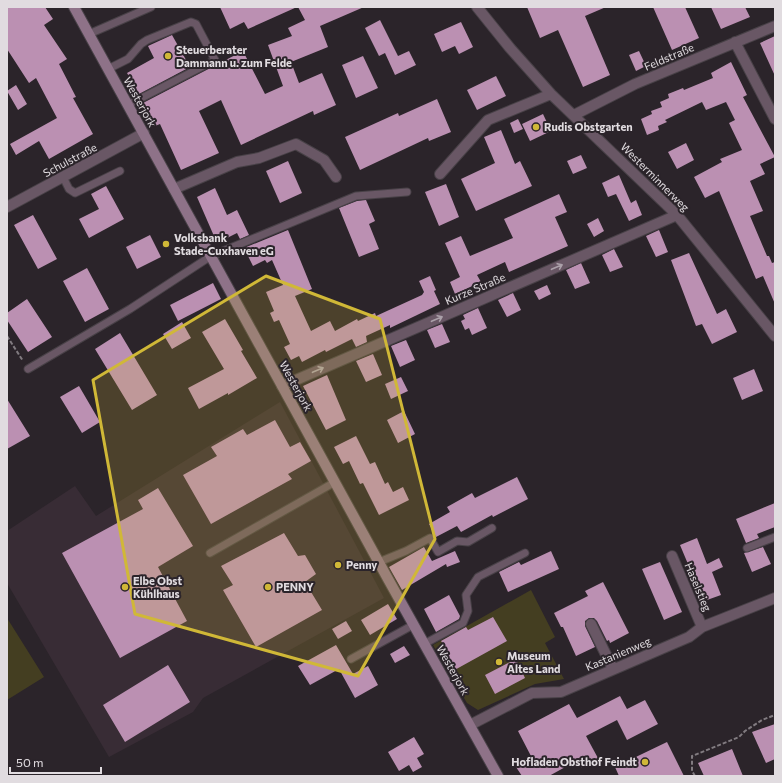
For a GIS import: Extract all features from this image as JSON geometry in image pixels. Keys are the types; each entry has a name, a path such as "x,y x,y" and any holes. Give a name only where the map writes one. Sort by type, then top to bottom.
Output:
{"main road":[{"name":"Westerjork","path":"74,7 413,625 497,775"}],"street":[{"name":"Westerminnerweg","path":"480,8 510,48 551,94 677,215 775,336"},
{"name":"Feldstraße","path":"574,115 635,84 775,26"},
{"path":"735,42 775,119"},
{"path":"440,174 488,120 551,94"},
{"name":"Schulstraße","path":"7,207 144,133"},
{"path":"174,189 237,162 259,158 296,144 324,160 336,177"},
{"name":"Kurze Straße","path":"282,386 677,215"},
{"name":"Haselstieg","path":"672,556 702,627"},
{"name":"Kastanienweg","path":"470,725 532,693 560,692 689,637 702,627 775,598"},
{"path":"590,624 613,669"}],"lane":[{"path":"89,34 151,7"},
{"path":"108,69 128,58 141,44 147,40 191,22 196,24 214,60 128,105"},
{"path":"63,177 69,189 75,193 120,171"},
{"path":"28,369 130,309 211,256 356,196 407,192"},
{"path":"210,553 335,482"},
{"path":"379,562 406,551 430,538 438,552 457,541 468,542 492,528"},
{"path":"747,548 775,537"},
{"path":"424,644 463,623 468,611 466,595 478,577 525,553"},
{"path":"351,659 413,625"}],"path":[{"path":"7,336 28,369"},
{"path":"695,776 692,770 692,756 739,738 745,731 756,723 775,715"}],"highlighted area":[{"path":"266,276 380,319 435,539 358,676 135,614 93,380"}],"shaded area":[{"path":"280,402 384,598 203,698 193,712 109,757 7,583 7,531 75,486 96,516"},
{"name":"Museum Altes Land","path":"531,590 555,637 545,643 564,679 535,684 478,710 467,703 433,645"},
{"path":"7,618 44,677 7,700"}],"building":[{"path":"7,7 45,7 53,19 44,25 67,59 59,64 76,97 73,98 93,134 49,159 39,141 16,155 10,144 57,118 36,78 29,83 7,49"},
{"path":"220,7 297,7 248,29 244,22 230,29"},
{"path":"298,7 364,7 320,26 328,47 291,62 299,83 322,73 336,105 314,115 313,111 241,145 221,100 199,111 219,153 181,170 160,124 155,126 143,103 243,51 265,94 283,86 268,45 292,36 288,28 305,20"},
{"path":"527,7 606,7 585,16 610,75 583,87 558,30 540,38"},
{"path":"653,7 685,7 699,38 672,50"},
{"path":"711,7 745,7 750,17 721,29"},
{"path":"380,20 398,56 409,51 416,65 395,75 385,53 379,56 365,28"},
{"path":"461,22 473,47 459,54 455,46 442,52 434,34"},
{"path":"172,35 190,67 139,94 127,73 154,58 148,46"},
{"path":"775,36 775,76 760,43"},
{"path":"639,51 646,66 636,71 629,55"},
{"path":"363,56 378,88 356,98 342,65"},
{"path":"731,62 747,95 743,97 775,157 760,164 765,174 750,181 763,211 750,216 767,256 769,256 772,263 775,262 775,304 763,276 756,279 719,191 705,198 694,177 722,162 720,159 742,150 729,123 735,120 726,102 706,110 702,102 665,120 667,122 658,126 659,130 647,135 641,119 652,114 651,111 662,107 660,102 669,98 668,94 683,88 684,90 713,78 711,73"},
{"path":"496,76 506,96 477,110 467,90"},
{"path":"16,85 27,104 18,110 7,91"},
{"path":"437,99 451,132 429,141 428,138 360,170 345,137 398,113 399,116"},
{"name":"Rudis Obstgarten","path":"543,114 551,131 530,141 522,124"},
{"path":"518,119 523,129 514,133 510,123"},
{"path":"501,130 515,164 520,161 532,186 476,211 461,179 495,163 484,137"},
{"path":"686,143 694,160 677,169 668,152"},
{"path":"581,155 587,168 573,174 567,161"},
{"path":"288,161 302,193 280,203 266,171"},
{"path":"619,175 631,203 636,200 642,215 629,221 616,194 608,197 602,183"},
{"path":"446,184 459,217 439,226 425,192"},
{"path":"106,186 124,219 89,238 79,219 99,209 91,194"},
{"path":"215,188 227,215 237,210 249,235 240,239 237,233 217,243 197,197"},
{"path":"559,194 567,212 555,217 568,246 509,272 505,262 477,275 481,282 455,294 450,282 460,277 445,243 461,236 470,256 513,238 504,219"},
{"path":"366,200 375,221 369,224 379,249 359,257 339,208 357,201"},
{"path":"33,215 57,259 38,269 14,225"},
{"path":"598,218 604,231 594,237 587,224"},
{"path":"288,230 312,289 295,296 311,331 330,321 335,331 357,319 358,321 375,313 376,316 422,295 424,292 419,281 430,276 436,290 434,291 440,304 390,328 390,325 366,336 367,342 356,347 352,339 326,352 325,350 302,362 299,356 291,360 284,347 290,344 279,320 274,322 270,313 274,311 266,292 283,285 272,260 267,263 265,260 253,266 244,248"},
{"path":"659,230 668,252 656,257 646,236"},
{"path":"150,235 161,257 137,269 126,247"},
{"path":"614,249 623,267 610,272 602,255"},
{"path":"689,253 717,314 726,309 737,332 712,344 702,324 696,326 671,260"},
{"path":"581,263 590,283 575,289 566,270"},
{"path":"87,268 109,309 85,322 63,281"},
{"path":"213,283 221,299 178,321 170,305"},
{"path":"547,285 551,294 539,300 534,291"},
{"path":"513,293 521,310 507,317 498,300"},
{"path":"27,299 52,337 28,352 7,320 7,313"},
{"path":"478,308 487,328 472,335 469,328 465,330 461,321 465,319 463,315"},
{"path":"225,319 257,378 228,395 228,393 199,409 188,388 224,369 202,332"},
{"path":"182,322 191,338 172,349 163,334"},
{"path":"442,324 450,342 435,348 427,330"},
{"path":"120,333 157,395 132,410 95,349"},
{"path":"406,340 415,360 400,367 391,346"},
{"path":"373,354 382,375 366,382 356,361"},
{"path":"754,369 763,391 742,400 733,378"},
{"path":"327,375 346,420 326,430 303,386"},
{"path":"401,377 408,391 391,399 385,384"},
{"path":"79,386 100,422 82,433 60,397"},
{"path":"7,399 30,436 7,449"},
{"path":"404,411 415,434 398,443 387,420"},
{"path":"275,420 290,447 300,442 311,461 288,474 292,479 211,524 183,475 217,456 211,447 243,429 247,435"},
{"path":"356,436 370,464 375,462 385,484 388,482 393,492 403,487 409,500 379,515 363,483 360,484 349,461 343,464 334,447"},
{"path":"517,477 528,499 493,517 492,515 461,532 457,526 436,537 429,524 450,512 447,507 472,493 475,498"},
{"name":"Elbe Obst Kühlhaus","path":"158,488 193,546 158,567 187,621 120,658 62,553 143,509 138,500"},
{"path":"775,503 775,527 757,534 759,538 746,543 736,519"},
{"name":"PENNY","path":"284,533 298,556 305,555 316,574 305,582 322,610 256,647 223,590 233,585 221,566"},
{"path":"697,538 707,564 719,558 723,567 712,572 721,595 707,600 705,594 701,595 680,545"},
{"path":"424,547 432,561 455,551 460,562 447,567 446,564 402,590 389,567"},
{"path":"763,547 771,564 752,572 744,553"},
{"path":"551,551 559,569 508,592 499,572 519,562 521,565"},
{"path":"660,562 682,612 664,620 642,569"},
{"path":"603,582 629,633 610,643 609,640 607,641 597,621 594,618 589,618 585,621 585,626 595,647 576,656 563,627 561,627 554,613 588,596 585,591"},
{"path":"449,595 460,616 459,619 436,632 424,609"},
{"path":"388,604 397,619 370,635 361,620"},
{"path":"493,617 507,641 451,672 438,647 443,644 441,641 466,627 468,630"},
{"path":"346,621 352,631 338,639 332,629"},
{"path":"336,645 353,674 368,666 378,685 355,698 339,669 310,685 298,666"},
{"path":"404,646 410,655 395,663 390,654"},
{"path":"516,659 525,678 495,694 485,675"},
{"path":"168,665 190,702 125,742 103,705"},
{"path":"620,696 627,709 645,700 658,724 627,740 617,720 586,736 599,760 582,768 578,760 549,776 522,776 516,767 532,758 518,731 569,704 577,718"},
{"path":"775,724 775,759 766,763 752,732"},
{"path":"414,737 424,754 417,758 422,767 413,772 409,765 399,771 388,752"},
{"name":"Hofladen Obsthof Feindt","path":"667,742 684,776 619,776 615,767"},
{"path":"732,749 743,776 704,776 698,763"}],"place":[{"name":"Steuerberater Dammann u. zum Felde","path":"168,56"},
{"name":"Rudis Obstgarten","path":"536,127"},
{"name":"Volksbank Stade-Cuxhaven eG","path":"166,244"},
{"name":"Penny","path":"338,565"},
{"name":"Elbe Obst Kühlhaus","path":"125,587"},
{"name":"PENNY","path":"268,587"},
{"name":"Museum Altes Land","path":"499,662"},
{"name":"Hofladen Obsthof Feindt","path":"645,762"}]}
